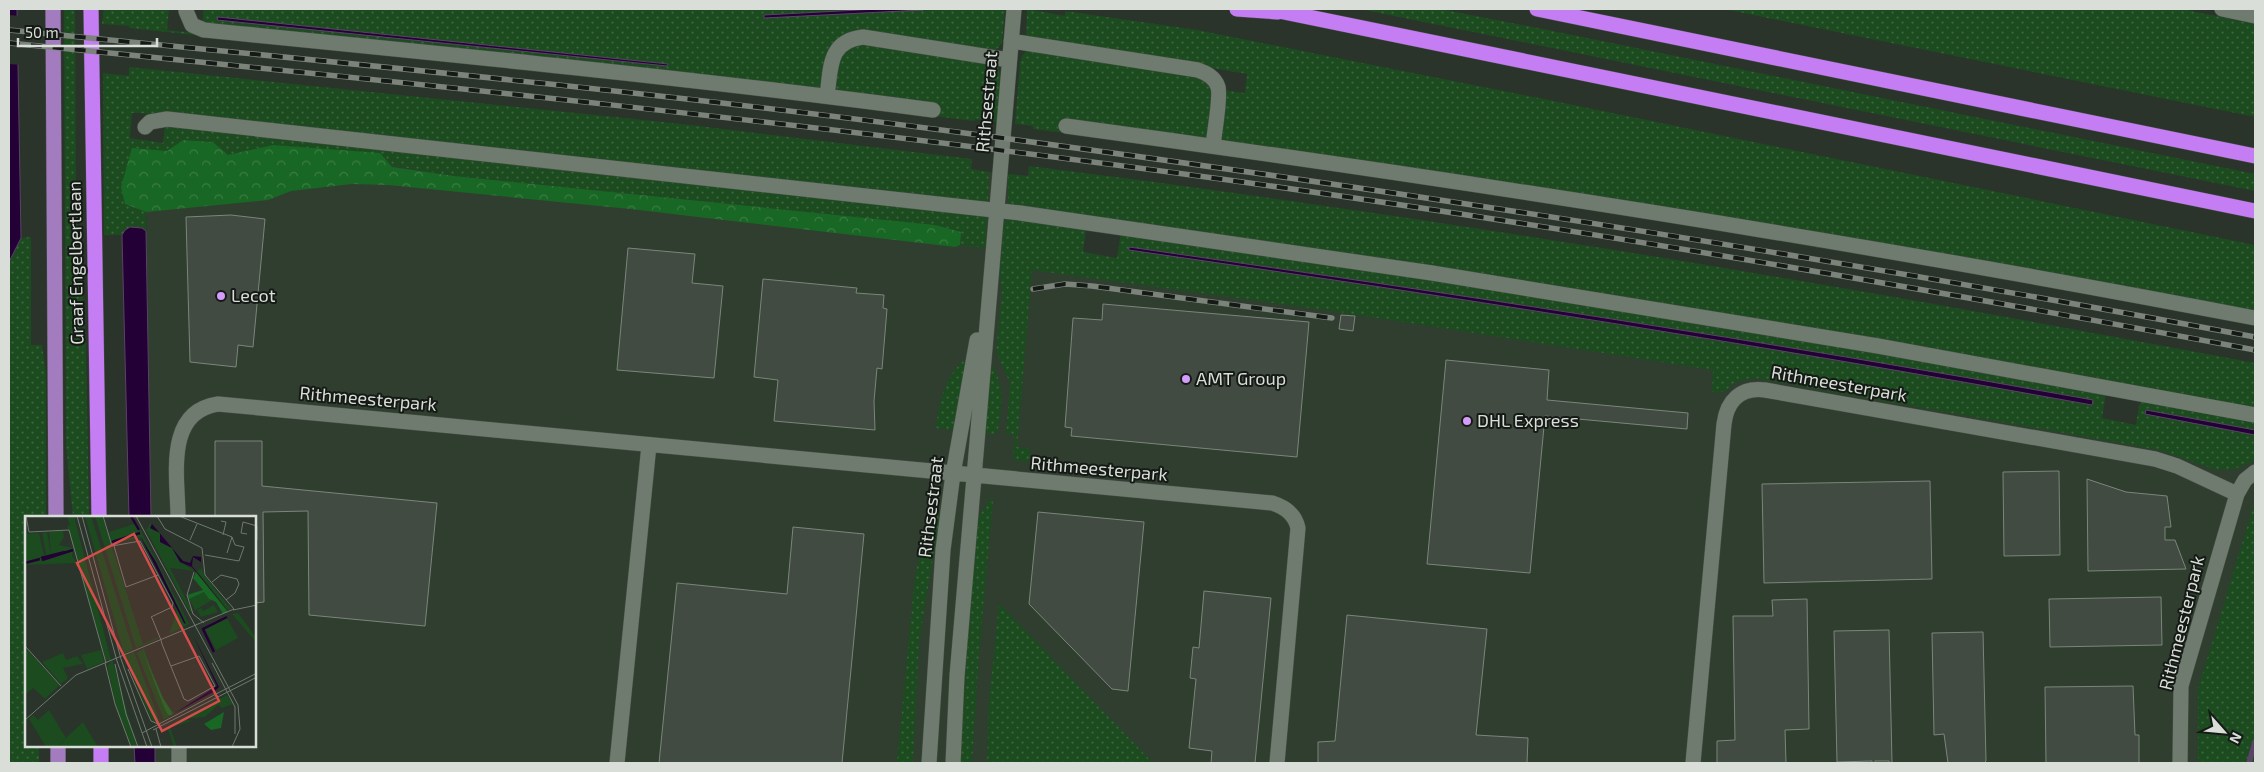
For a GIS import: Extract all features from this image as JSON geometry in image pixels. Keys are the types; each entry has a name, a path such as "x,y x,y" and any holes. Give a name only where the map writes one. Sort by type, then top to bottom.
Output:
{"highway":[{"name":"Graaf Engelbertlaan","path":"91,9 99,516"},
{"path":"1237,9 1293,13"},
{"path":"1270,9 2255,211"},
{"path":"1537,9 2255,156"},
{"path":"101,747 101,763"}],"main road":[{"name":"Graaf Engelbertlaan","path":"53,9 56,516"},
{"path":"58,747 58,763"}],"street":[{"name":"Rithsestraat","path":"953,763 957,676 1014,9"},
{"path":"2222,9 2255,16"},
{"path":"186,11 192,25 204,30 827,96 933,110"},
{"path":"827,96 832,57 836,49 855,38 1009,60"},
{"path":"1011,41 1205,72 1215,80 1219,91 1213,146"},
{"path":"145,127 150,122 158,119 167,119 997,211 1432,272 1878,346 2255,415"},
{"path":"1066,126 1213,146 1696,219 1983,268 2255,318"},
{"name":"Rithsestraat","path":"929,763 936,630 952,474 992,258"},
{"name":"Rithmeesterpark","path":"1693,763 1724,424 1731,402 1742,392 1765,390 2155,459 2176,466 2237,494"},
{"name":"Rithmeesterpark","path":"178,516 178,440 184,426 192,414 208,406 226,404 1272,503 1284,508 1293,516 1296,521 1298,534 1277,763"},
{"path":"617,763 649,445"},
{"name":"Rithmeesterpark","path":"2180,763 2181,686 2237,494 2245,480 2255,472"},
{"path":"179,747 179,763"}],"shaded area":[{"path":"9,9 17,9 21,238 9,262"},
{"path":"877,9 923,10 764,18 764,15"},
{"path":"218,17 668,64 667,66 217,20"},
{"path":"125,141 165,145 973,170 1026,176 1078,256 2137,427 2255,421 2255,763 155,763 155,747 256,747 256,516 151,516 146,212"},
{"path":"130,227 142,228 146,231 151,516 129,516 122,235"},
{"path":"1129,247 1612,319 1853,358 2093,400 2092,405 1491,304 1129,250"},
{"path":"2146,410 2255,430 2255,435 2145,414"},
{"path":"134,747 155,747 155,763 135,763"}],"green space":[{"path":"64,9 75,9 76,196 86,346 89,516 73,516 66,444"},
{"path":"104,9 169,9 167,30 387,53 833,90 835,67 848,48 863,44 998,66 1000,75 997,122 129,28 129,26 102,24"},
{"path":"204,9 1005,9 1002,43 994,53 847,39 822,89 202,25"},
{"path":"1027,9 1065,16 1065,11 1197,30 1559,102 2255,245 2255,314 1225,143 1220,139 1223,90 1245,93 1247,74 1026,36"},
{"path":"1360,9 1440,9 1538,28 2255,174 2255,191"},
{"path":"1724,9 2182,9 2255,24 2255,117"},
{"path":"1027,50 1197,73 1215,87 1208,138 1492,191 2068,290 1681,224 1422,183 1033,129 1033,126 1015,124 1020,63 1022,56"},
{"path":"129,67 682,124 972,159 971,169 989,172 988,201 980,204 140,113 132,113 130,138 163,143 165,124 979,213 987,218 985,248 960,245 960,232 935,225 454,176 273,145 228,155 213,142 183,140 167,151 125,204 146,212 146,231 140,227 133,227 122,235 104,235 103,73 129,76"},
{"path":"183,140 213,142 228,155 273,145 380,153 392,167 454,176 935,225 961,232 960,245 955,247 630,209 388,185 352,184 291,191 268,200 146,212 125,204 121,187 132,148 167,151"},
{"path":"1029,166 1337,207 1490,230 1797,280 2255,363 2255,411 1013,209 1008,200 1008,174 1028,176"},
{"path":"1016,217 1086,230 1083,252 1117,258 1121,232 1430,276 2106,393 2102,418 2136,425 2139,405 2143,400 2255,419 2255,460 2235,469 2216,470 2159,450 1755,378 1735,382 1724,392 1712,392 1713,370 1339,312 1032,270 1017,447 1030,449 1029,462 1015,460 1013,457 1015,435 1006,434 1010,383 996,352 1002,295 1000,272 1004,221"},
{"path":"31,237 31,345 42,345 46,374 46,516 25,516 25,747 39,747 39,763 9,763 9,262 21,238"},
{"path":"967,358 955,430 936,428 944,390 953,372"},
{"path":"991,363 999,382 1002,398 997,434 985,433"},
{"path":"933,498 938,508 939,522 919,641 913,763 897,763 915,575"},
{"path":"990,499 993,500 979,654 972,763 959,763 960,715 977,520"},
{"path":"2255,501 2255,763 2198,763 2198,689"},
{"path":"999,603 1153,763 987,763 989,701"}],"pier":[{"path":"9,15 20,16 22,65 9,64"}],"building":[{"path":"231,215 265,219 253,347 238,345 236,367 190,362 186,217"},
{"path":"628,248 695,254 692,283 723,286 714,378 617,370"},
{"path":"763,279 857,288 856,293 884,295 883,308 887,309 882,369 877,368 874,401 875,430 774,421 778,380 754,377"},
{"name":"AMT Group","path":"1103,304 1309,322 1297,457 1071,436 1072,428 1065,427 1073,318 1102,320"},
{"path":"1341,315 1355,316 1353,331 1339,329"},
{"path":"1446,360 1549,370 1547,400 1688,413 1687,429 1545,416 1530,573 1427,564"},
{"path":"215,441 262,441 262,486 437,503 425,626 309,615 308,511 263,512 264,602 256,603 256,516 215,516"},
{"path":"2059,471 2060,555 2004,556 2003,472"},
{"path":"2087,479 2126,492 2167,496 2171,527 2165,527 2165,540 2175,540 2186,569 2088,571"},
{"path":"1930,481 1932,579 1764,583 1762,484"},
{"path":"1038,512 1144,522 1128,691 1112,689 1029,604"},
{"path":"793,527 864,534 842,763 659,763 677,583 787,594"},
{"path":"1204,591 1271,598 1255,763 1211,763 1212,751 1189,748 1196,679 1190,678 1193,647 1199,648"},
{"path":"2161,597 2162,645 2050,647 2049,599"},
{"path":"1807,599 1809,729 1785,730 1786,763 1717,763 1717,741 1735,740 1733,616 1773,616 1772,600"},
{"path":"1347,615 1487,629 1476,735 1528,738 1527,763 1318,763 1318,742 1335,741"},
{"path":"1889,630 1892,763 1889,763 1889,761 1875,761 1875,763 1872,763 1872,761 1837,762 1834,631"},
{"path":"1983,632 1986,761 1984,763 1948,763 1944,734 1934,735 1932,633"},
{"path":"2133,686 2135,735 2139,735 2139,763 2046,763 2045,687"}],"waterway":[{"path":"2249,763 2255,742"}],"railway":[{"path":"9,30 732,104 852,118 1133,156 1615,227 1935,280 2255,337"},
{"path":"9,43 767,122 1221,179 1739,258 2255,350"},
{"path":"1033,289 1065,284 1092,286 1332,318"}],"place":[{"name":"Lecot","path":"221,296"},
{"name":"AMT Group","path":"1186,379"},
{"name":"DHL Express","path":"1467,421"}]}
